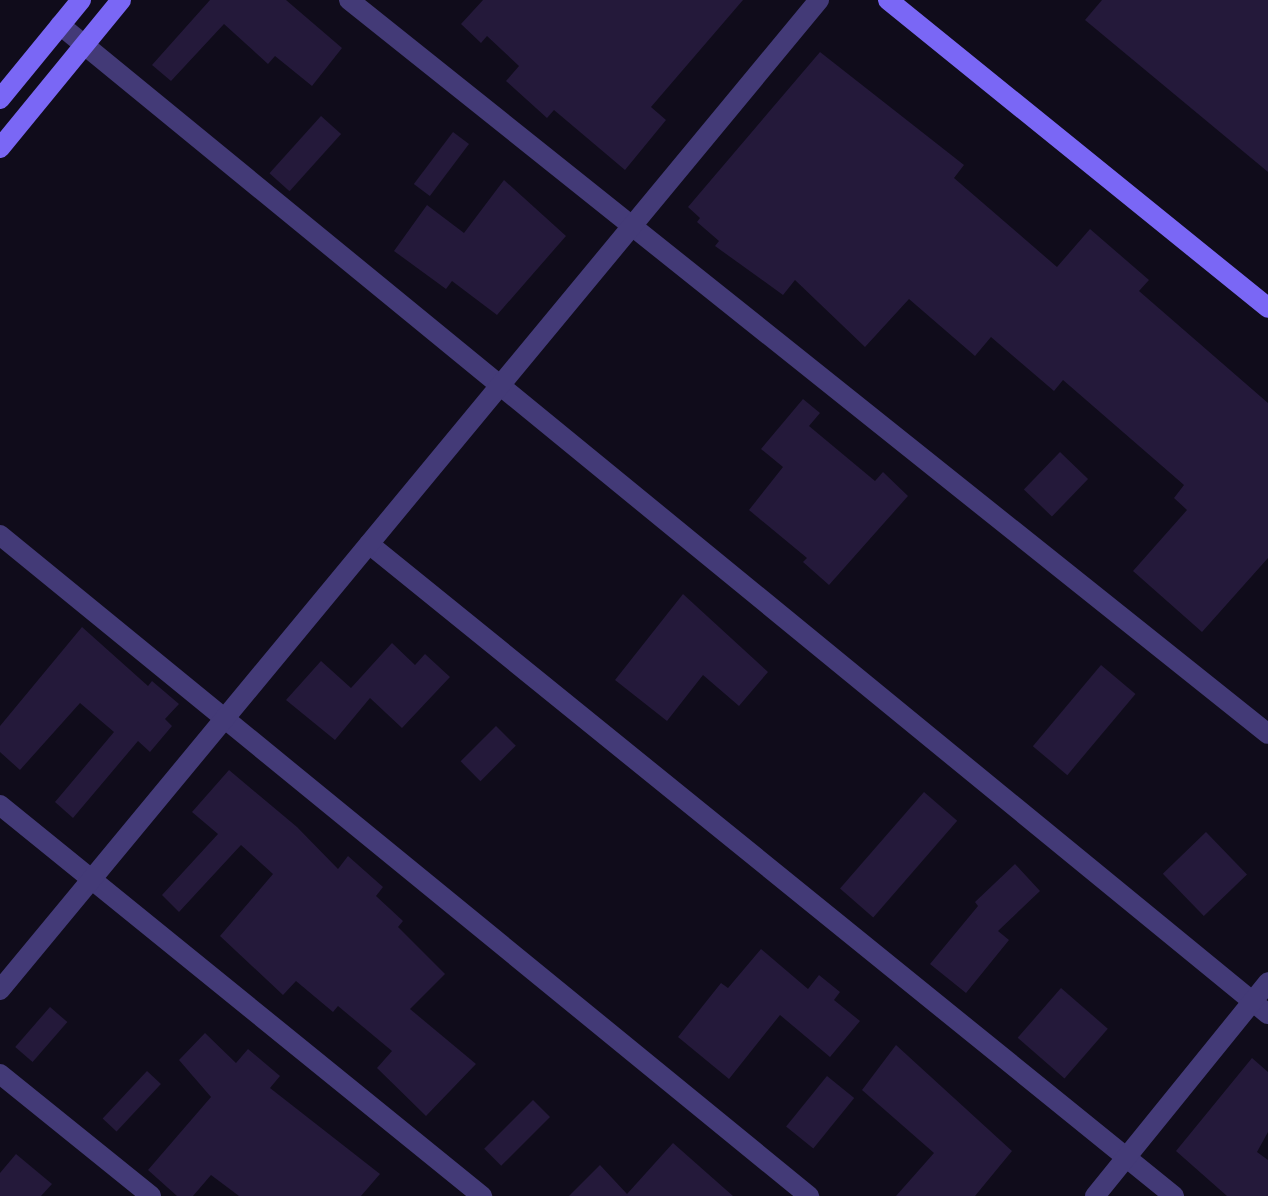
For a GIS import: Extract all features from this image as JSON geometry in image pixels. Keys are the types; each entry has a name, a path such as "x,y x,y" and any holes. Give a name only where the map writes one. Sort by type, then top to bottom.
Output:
{"street":[{"path":"0,99 81,0"},
{"path":"0,148 121,0"},
{"path":"349,0 1268,734"},
{"path":"0,990 819,0"},
{"path":"888,0 1268,308"},
{"path":"60,25 1260,1008"},
{"path":"0,535 809,1196"},
{"path":"369,544 1174,1196"},
{"path":"0,805 482,1196"},
{"path":"1095,1196 1260,1008 1268,982"},
{"path":"0,1074 151,1196"}],"building":[{"path":"210,0 286,0 342,48 312,86 275,56 268,64 224,24 171,81 152,65"},
{"path":"483,0 743,0 651,107 666,120 625,170 554,110 547,118 506,81 519,66 487,36 481,43 461,24"},
{"path":"1102,0 1268,0 1268,172 1085,20"},
{"path":"820,52 964,165 954,178 1057,267 1090,229 1149,280 1139,291 1268,403 1268,558 1202,632 1133,571 1187,510 1174,498 1184,485 1063,380 1054,391 991,337 975,356 909,299 865,347 795,280 783,295 715,246 719,241 697,222 700,218 688,207"},
{"path":"321,116 341,134 290,191 269,173"},
{"path":"453,132 469,144 430,196 414,184"},
{"path":"504,180 566,236 497,315 452,281 446,289 394,251 427,205 464,233"},
{"path":"803,399 820,413 809,426 875,481 883,472 908,496 829,585 803,562 807,558 749,510 783,467 761,449"},
{"path":"1060,452 1088,479 1052,516 1024,489"},
{"path":"683,594 768,672 739,706 703,675 667,721 615,680"},
{"path":"82,627 148,686 152,681 179,704 165,719 172,726 150,752 138,741 73,818 55,802 114,732 80,703 20,770 0,752 0,726"},
{"path":"392,643 415,665 425,654 450,677 402,728 370,698 335,740 286,700 321,661 351,688"},
{"path":"1101,665 1135,694 1067,775 1033,746"},
{"path":"496,726 516,746 480,781 461,761"},
{"path":"229,770 297,827 338,869 348,856 383,887 376,896 403,921 398,927 445,974 410,1009 476,1064 426,1116 377,1068 392,1051 338,1006 333,1012 296,981 283,995 220,936 273,874 241,845 179,912 162,895 218,834 192,812"},
{"path":"924,792 957,821 873,917 840,889"},
{"path":"1206,832 1247,874 1204,916 1163,874"},
{"path":"1015,864 1040,891 998,931 1009,940 966,993 930,964 978,906 975,902"},
{"path":"761,949 808,989 819,975 840,992 834,1000 860,1021 830,1057 780,1015 729,1079 678,1037 721,983 728,988"},
{"path":"1061,988 1108,1029 1064,1078 1018,1038"},
{"path":"50,1007 67,1022 33,1062 15,1047"},
{"path":"205,1033 236,1063 248,1049 280,1076 270,1088 380,1174 361,1196 239,1196 211,1175 193,1196 177,1196 148,1170 211,1097 179,1060"},
{"path":"896,1045 1012,1151 975,1196 896,1196 934,1153 862,1090"},
{"path":"1252,1058 1268,1072 1268,1132 1257,1152 1268,1160 1268,1196 1227,1196 1176,1151"},
{"path":"147,1071 161,1084 117,1131 103,1119"},
{"path":"827,1076 854,1098 813,1149 786,1127"},
{"path":"533,1100 550,1117 501,1166 484,1149"},
{"path":"673,1143 733,1196 569,1196 600,1165 627,1194"},
{"path":"16,1154 52,1184 41,1196 0,1196 0,1173"}]}
